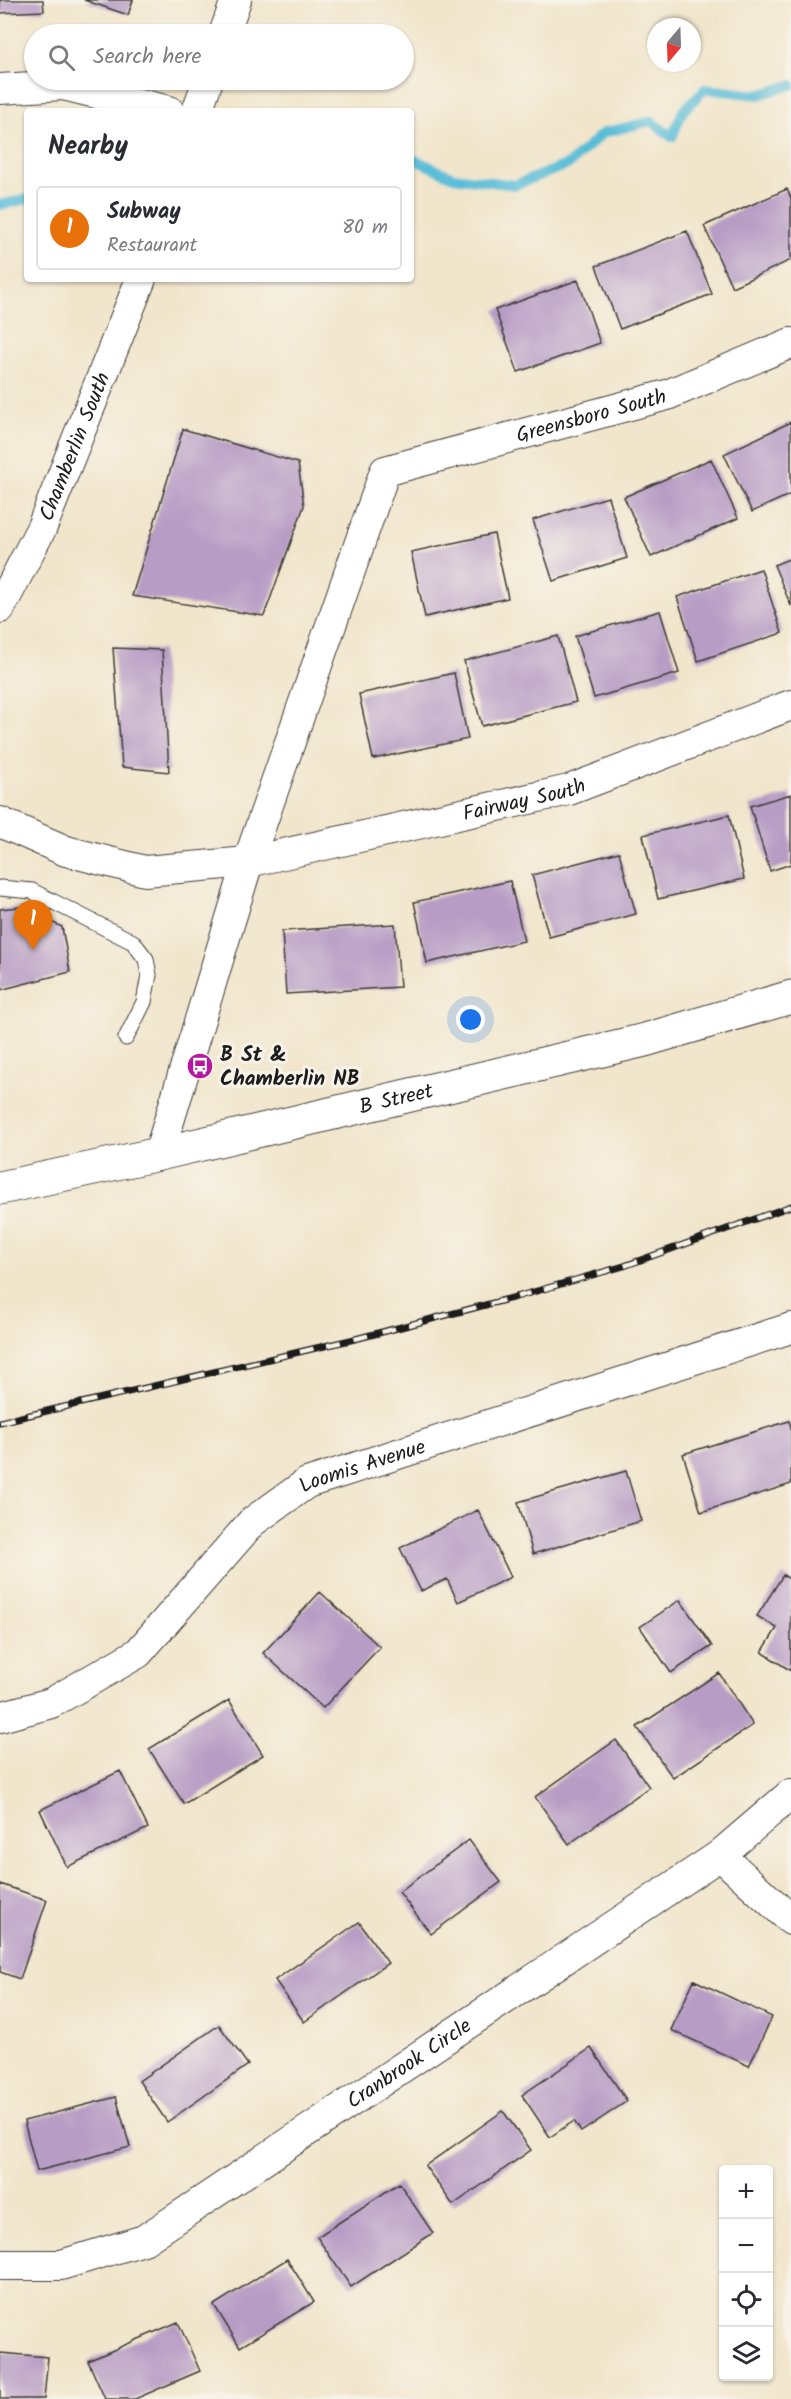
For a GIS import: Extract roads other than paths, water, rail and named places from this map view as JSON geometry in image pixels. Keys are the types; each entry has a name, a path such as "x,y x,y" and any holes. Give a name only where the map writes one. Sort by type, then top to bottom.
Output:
{"main road":[{"name":"B Street","path":"0,1188 159,1154 645,1040 791,997"}],"street":[{"path":"228,24 236,0"},
{"path":"0,89 24,87"},
{"path":"83,90 157,108"},
{"path":"198,108 204,90"},
{"name":"Chamberlin South","path":"0,608 42,527 136,293"},
{"name":"Greensboro South","path":"248,861 385,471 667,395 791,343"},
{"name":"Fairway South","path":"0,822 66,851 145,871 248,861 568,790 791,705"},
{"path":"159,1154 248,861"},
{"name":"Loomis Avenue","path":"0,1717 51,1703 138,1653 252,1522 307,1483 791,1328"},
{"name":"Cranbrook Circle","path":"0,2265 62,2265 144,2240 720,1855 791,1794"},
{"path":"720,1855 791,1920"}],"lane":[{"path":"0,888 32,891 133,942 146,959 149,975 144,1002 126,1038"}],"waterway":[{"path":"414,159 453,177 515,185 569,164 603,133 651,121 672,137 683,111 705,89 759,95 791,85"},
{"path":"0,205 24,200"}],"railway":[{"path":"0,1422 359,1338 516,1297 624,1266 791,1206"}],"place":[{"name":"Subway","path":"33,950"},
{"name":"B St & Chamberlin NB","path":"200,1066"}]}
